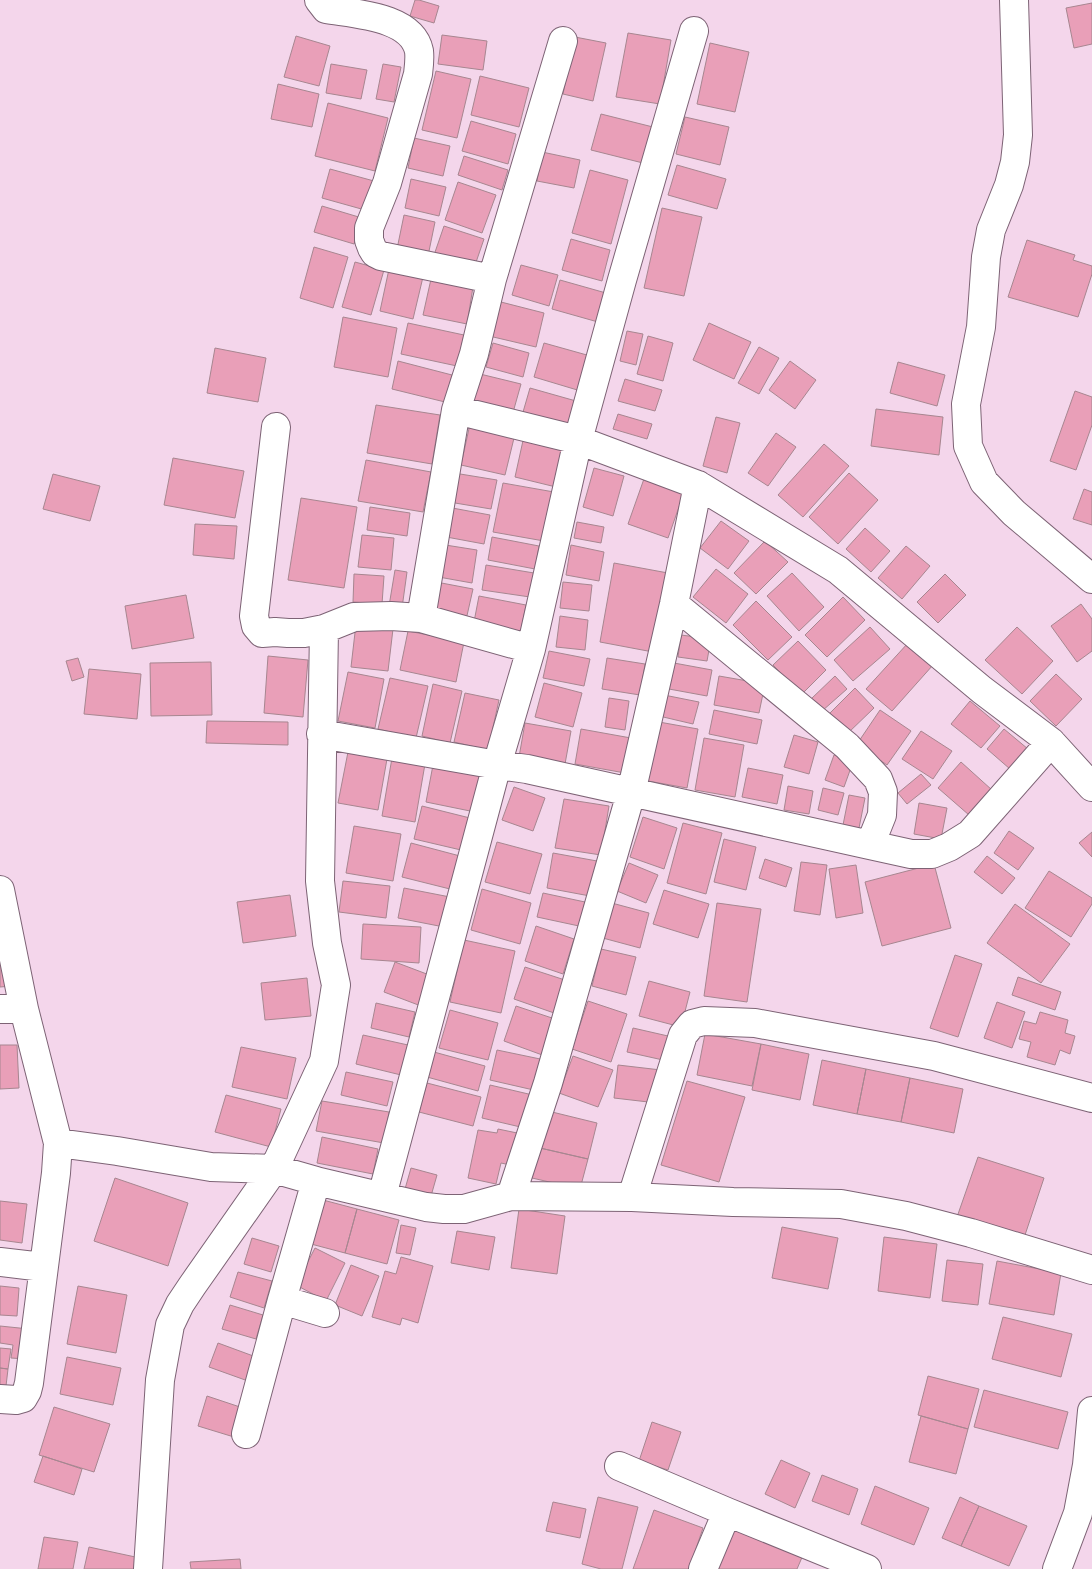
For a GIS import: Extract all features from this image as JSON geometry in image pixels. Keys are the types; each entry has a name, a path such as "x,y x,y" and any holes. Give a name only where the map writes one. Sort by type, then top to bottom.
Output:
{"main road":[{"path":"319,0 326,9 389,21 408,32 419,50 418,74 387,183 370,228 369,240 375,252 381,256 492,279"},
{"path":"1014,0 1018,135 1015,162 991,230 986,257 981,327 966,404 968,446 984,482 1014,513 1092,579"},
{"path":"382,1196 497,765 531,649 578,440 619,289 694,31"},
{"path":"421,618 456,410 474,354 492,279 563,41"},
{"path":"456,410 578,440 698,485 838,570 982,690 1051,742 1092,787"},
{"path":"276,426 254,616 256,626 262,632 304,633 324,629 354,617 391,616 421,618 531,649"},
{"path":"511,1196 548,1083 631,793 674,604 698,485"},
{"path":"674,604 847,746 878,779 883,792 882,815 870,845"},
{"path":"148,1569 160,1380 170,1325 188,1292 274,1169 324,1061 336,985 327,943 320,881 324,629"},
{"path":"321,734 527,769 911,854 932,854 949,847 970,834 1051,742"},
{"path":"0,890 12,1009 58,1142 56,1173 27,1391 23,1398 16,1400 0,1399"},
{"path":"632,1197 683,1035 692,1024 704,1021 755,1023 934,1056 1092,1098"},
{"path":"58,1142 117,1150 211,1167 274,1169 316,1181 444,1210 464,1209 511,1196 632,1197 733,1202 840,1204 906,1216 971,1233 1092,1270"},
{"path":"246,1434 316,1181"},
{"path":"0,1262 43,1267"},
{"path":"282,1300 325,1312"},
{"path":"1057,1569 1078,1514 1089,1465 1092,1411"},
{"path":"619,1466 867,1569"},
{"path":"702,1569 727,1512"}],"building":[{"path":"415,0 439,6 434,23 410,16"},
{"path":"1092,3 1092,44 1074,48 1066,8"},
{"path":"628,33 671,40 660,104 616,97"},
{"path":"442,35 487,41 483,70 438,64"},
{"path":"296,36 330,46 319,86 284,77"},
{"path":"575,37 606,43 593,101 563,94"},
{"path":"710,43 749,52 735,112 697,104"},
{"path":"331,64 367,70 361,99 326,93"},
{"path":"383,64 401,67 394,102 376,99"},
{"path":"436,71 471,79 457,138 422,130"},
{"path":"480,76 529,88 519,127 471,115"},
{"path":"278,84 319,94 312,127 271,119"},
{"path":"328,103 388,118 375,171 315,156"},
{"path":"601,114 657,128 647,164 591,150"},
{"path":"685,117 729,127 720,165 676,154"},
{"path":"471,121 516,134 508,164 462,151"},
{"path":"414,138 450,146 443,176 408,168"},
{"path":"542,152 580,160 574,188 537,181"},
{"path":"464,156 508,170 502,190 458,175"},
{"path":"677,165 726,179 717,209 668,195"},
{"path":"330,169 374,181 365,210 322,198"},
{"path":"590,170 628,180 611,244 572,233"},
{"path":"411,179 446,187 439,216 405,208"},
{"path":"458,182 496,195 482,233 445,220"},
{"path":"322,206 362,218 354,244 314,232"},
{"path":"662,208 702,217 684,296 644,288"},
{"path":"404,215 435,222 428,256 397,249"},
{"path":"444,226 484,239 473,271 433,258"},
{"path":"571,239 610,250 602,281 562,270"},
{"path":"1027,240 1075,255 1073,260 1092,266 1092,274 1078,317 1008,297"},
{"path":"314,247 348,257 333,308 300,298"},
{"path":"355,262 384,270 371,315 342,307"},
{"path":"521,265 558,275 549,306 512,295"},
{"path":"389,269 423,277 413,319 380,311"},
{"path":"431,279 473,287 467,324 423,315"},
{"path":"560,280 606,293 598,322 552,309"},
{"path":"497,301 544,313 536,347 489,336"},
{"path":"343,317 397,328 388,377 334,367"},
{"path":"408,323 464,335 457,366 401,354"},
{"path":"709,323 751,342 734,379 693,360"},
{"path":"627,331 643,334 636,365 620,361"},
{"path":"648,336 673,343 663,381 637,374"},
{"path":"493,343 529,353 523,377 486,367"},
{"path":"544,343 594,357 584,392 534,377"},
{"path":"759,347 779,358 759,394 738,383"},
{"path":"215,348 266,358 258,402 207,393"},
{"path":"398,361 452,375 445,402 392,389"},
{"path":"790,361 816,380 795,409 769,390"},
{"path":"898,362 945,375 937,406 890,393"},
{"path":"480,374 521,384 512,416 472,406"},
{"path":"625,379 662,390 655,411 618,401"},
{"path":"530,388 576,401 568,432 521,419"},
{"path":"1075,391 1092,397 1092,425 1076,470 1050,461"},
{"path":"376,405 440,415 432,464 367,453"},
{"path":"876,409 943,417 939,455 871,446"},
{"path":"618,414 652,424 647,439 613,429"},
{"path":"716,417 740,423 727,473 703,466"},
{"path":"470,424 515,434 505,475 461,465"},
{"path":"776,433 796,447 768,486 748,473"},
{"path":"524,436 566,446 556,487 515,477"},
{"path":"824,444 849,466 803,517 778,495"},
{"path":"173,458 244,471 235,518 164,505"},
{"path":"366,460 431,472 423,512 358,501"},
{"path":"594,468 624,476 613,516 583,507"},
{"path":"454,473 497,480 491,509 449,502"},
{"path":"849,473 878,500 838,544 809,517"},
{"path":"53,474 100,486 90,521 43,509"},
{"path":"645,476 685,490 668,538 628,524"},
{"path":"503,483 554,492 544,541 493,532"},
{"path":"1084,489 1092,492 1092,525 1073,519"},
{"path":"301,498 357,507 344,588 288,580"},
{"path":"370,507 410,513 407,536 367,530"},
{"path":"447,507 490,515 484,544 441,536"},
{"path":"721,521 749,541 728,569 700,548"},
{"path":"577,522 604,527 601,543 574,538"},
{"path":"195,524 237,526 234,559 193,555"},
{"path":"865,528 890,551 871,572 846,549"},
{"path":"362,535 394,538 391,570 358,567"},
{"path":"492,537 539,546 535,569 488,560"},
{"path":"765,541 788,562 756,594 734,573"},
{"path":"439,544 477,550 472,583 433,576"},
{"path":"571,545 604,552 599,581 566,575"},
{"path":"906,546 930,566 902,599 878,578"},
{"path":"614,563 668,573 653,652 600,642"},
{"path":"486,565 534,573 530,597 482,590"},
{"path":"716,569 748,594 726,623 693,597"},
{"path":"395,570 407,572 402,608 389,606"},
{"path":"792,573 824,607 799,631 767,596"},
{"path":"354,574 384,576 382,604 353,602"},
{"path":"945,574 966,595 938,623 917,602"},
{"path":"431,581 473,589 466,620 425,612"},
{"path":"563,582 592,585 589,611 560,608"},
{"path":"186,595 194,638 132,649 125,606"},
{"path":"479,596 526,605 520,635 473,627"},
{"path":"843,597 865,620 827,657 805,635"},
{"path":"756,601 792,637 768,660 733,625"},
{"path":"1081,604 1092,619 1092,651 1077,662 1051,626"},
{"path":"560,616 588,620 585,650 556,647"},
{"path":"356,624 393,629 388,671 351,667"},
{"path":"870,627 890,649 853,681 834,660"},
{"path":"1017,627 1053,661 1022,694 985,660"},
{"path":"408,631 464,642 456,682 400,670"},
{"path":"681,635 711,639 707,661 678,657"},
{"path":"798,641 826,670 802,694 773,665"},
{"path":"908,643 933,665 892,711 866,689"},
{"path":"549,651 590,659 584,686 543,678"},
{"path":"268,656 308,660 303,717 264,713"},
{"path":"78,658 84,677 72,681 66,661"},
{"path":"607,658 645,664 640,695 602,689"},
{"path":"211,662 212,715 151,716 150,663"},
{"path":"674,663 712,670 707,696 669,689"},
{"path":"89,669 141,674 137,719 84,714"},
{"path":"348,672 384,679 375,728 338,721"},
{"path":"1056,674 1082,699 1056,726 1030,701"},
{"path":"719,676 765,684 759,713 714,705"},
{"path":"835,676 847,689 822,711 811,699"},
{"path":"390,678 428,686 416,738 378,729"},
{"path":"544,683 582,693 573,727 535,717"},
{"path":"433,684 462,691 450,743 422,736"},
{"path":"855,688 874,708 847,734 828,715"},
{"path":"465,693 499,700 488,750 454,742"},
{"path":"664,695 699,702 693,724 659,716"},
{"path":"609,698 629,701 625,730 605,727"},
{"path":"970,701 1000,726 981,748 951,724"},
{"path":"714,710 762,720 757,744 709,734"},
{"path":"880,710 911,731 887,765 857,744"},
{"path":"207,721 288,722 288,745 206,743"},
{"path":"659,722 698,729 687,788 648,781"},
{"path":"525,723 571,731 565,764 519,757"},
{"path":"581,729 631,738 625,773 575,764"},
{"path":"1004,729 1028,749 1010,769 987,749"},
{"path":"921,731 952,751 933,779 902,759"},
{"path":"794,735 818,742 809,774 784,767"},
{"path":"704,738 744,745 735,797 695,790"},
{"path":"348,752 387,759 378,810 338,803"},
{"path":"834,755 853,762 844,787 825,780"},
{"path":"392,758 425,764 415,822 382,816"},
{"path":"961,762 992,790 969,815 938,788"},
{"path":"433,765 483,776 475,812 426,802"},
{"path":"748,768 783,775 777,804 742,797"},
{"path":"921,774 931,785 907,804 898,793"},
{"path":"788,786 813,791 809,814 784,810"},
{"path":"514,787 545,798 533,831 502,820"},
{"path":"823,788 844,793 838,815 818,810"},
{"path":"849,795 865,798 859,828 843,825"},
{"path":"564,799 609,806 601,855 555,848"},
{"path":"919,803 947,808 941,839 914,834"},
{"path":"422,806 470,818 461,850 414,839"},
{"path":"643,817 677,828 664,869 630,857"},
{"path":"683,823 722,833 706,894 667,883"},
{"path":"354,826 401,834 393,881 346,873"},
{"path":"1009,831 1034,848 1018,870 994,853"},
{"path":"1092,832 1092,857 1079,843"},
{"path":"724,839 756,847 746,890 714,882"},
{"path":"497,842 542,854 530,894 485,882"},
{"path":"411,843 460,856 450,889 402,877"},
{"path":"553,853 597,861 590,896 547,888"},
{"path":"987,856 1015,878 1002,894 974,872"},
{"path":"765,859 792,868 786,887 759,878"},
{"path":"801,862 827,865 820,915 794,911"},
{"path":"629,863 658,875 646,903 617,891"},
{"path":"934,864 951,928 882,946 865,882"},
{"path":"856,865 863,913 836,918 829,869"},
{"path":"1049,871 1092,898 1092,904 1071,937 1025,908"},
{"path":"343,881 390,886 386,918 339,912"},
{"path":"404,888 450,897 444,927 398,918"},
{"path":"482,889 531,903 520,944 471,930"},
{"path":"664,890 709,904 698,938 653,924"},
{"path":"543,893 585,902 579,926 537,917"},
{"path":"290,895 296,936 243,943 237,902"},
{"path":"608,902 649,913 640,948 599,937"},
{"path":"717,903 761,909 747,1002 704,996"},
{"path":"1015,904 1070,944 1041,983 987,943"},
{"path":"0,916 12,986 0,987"},
{"path":"363,924 421,927 419,963 361,959"},
{"path":"536,926 574,939 563,974 525,961"},
{"path":"464,940 515,951 501,1013 450,1002"},
{"path":"601,949 636,957 626,995 592,986"},
{"path":"955,955 982,964 958,1037 930,1028"},
{"path":"395,962 432,976 421,1006 384,992"},
{"path":"525,967 568,981 557,1014 514,999"},
{"path":"1018,977 1061,992 1055,1010 1012,995"},
{"path":"307,978 311,1016 265,1020 261,983"},
{"path":"649,981 690,992 681,1027 639,1016"},
{"path":"588,1001 627,1014 611,1062 572,1049"},
{"path":"997,1002 1025,1012 1012,1048 984,1038"},
{"path":"376,1003 415,1012 409,1037 371,1028"},
{"path":"516,1006 558,1020 545,1056 504,1041"},
{"path":"450,1010 498,1023 488,1060 439,1048"},
{"path":"1040,1012 1068,1020 1065,1033 1075,1036 1070,1054 1060,1050 1055,1065 1027,1057 1031,1042 1019,1039 1024,1021 1036,1024"},
{"path":"633,1028 668,1036 663,1060 627,1052"},
{"path":"705,1034 761,1044 752,1086 697,1075"},
{"path":"363,1035 408,1045 401,1075 356,1064"},
{"path":"761,1044 809,1054 800,1100 752,1090"},
{"path":"0,1045 17,1045 19,1088 0,1089"},
{"path":"241,1047 296,1058 287,1099 232,1087"},
{"path":"497,1050 545,1060 538,1091 490,1080"},
{"path":"434,1052 485,1066 478,1091 427,1077"},
{"path":"573,1056 613,1070 598,1107 559,1093"},
{"path":"822,1060 866,1069 857,1114 813,1105"},
{"path":"618,1065 661,1070 657,1103 614,1098"},
{"path":"866,1069 910,1078 901,1122 857,1114"},
{"path":"346,1072 393,1082 387,1106 341,1095"},
{"path":"910,1078 963,1089 954,1133 901,1122"},
{"path":"687,1081 745,1097 719,1182 661,1165"},
{"path":"427,1083 481,1097 473,1126 419,1112"},
{"path":"490,1085 537,1096 529,1129 482,1118"},
{"path":"226,1095 281,1109 271,1147 215,1132"},
{"path":"322,1101 389,1112 384,1143 316,1131"},
{"path":"548,1111 597,1123 588,1159 540,1148"},
{"path":"498,1129 522,1134 515,1166 501,1163 496,1184 468,1178 478,1130 497,1133"},
{"path":"322,1137 378,1149 373,1174 317,1163"},
{"path":"540,1148 588,1159 580,1189 532,1178"},
{"path":"978,1157 1044,1178 1024,1238 957,1217"},
{"path":"411,1168 437,1175 429,1203 403,1196"},
{"path":"115,1178 188,1203 168,1266 94,1241"},
{"path":"323,1200 357,1209 345,1253 311,1244"},
{"path":"0,1201 27,1204 22,1243 0,1240"},
{"path":"357,1209 399,1220 387,1264 345,1253"},
{"path":"519,1209 565,1216 557,1274 511,1268"},
{"path":"401,1225 416,1228 410,1255 396,1253"},
{"path":"782,1227 838,1238 828,1289 772,1278"},
{"path":"457,1231 495,1237 489,1270 451,1263"},
{"path":"884,1237 937,1244 930,1298 878,1291"},
{"path":"252,1238 279,1246 271,1272 244,1264"},
{"path":"315,1248 345,1263 326,1301 296,1285"},
{"path":"401,1257 433,1266 418,1323 402,1318 400,1325 372,1317 385,1271 396,1274"},
{"path":"947,1260 983,1264 978,1305 942,1301"},
{"path":"997,1261 1061,1273 1054,1315 989,1304"},
{"path":"351,1265 379,1276 362,1316 335,1305"},
{"path":"238,1272 272,1281 264,1308 230,1297"},
{"path":"0,1286 19,1288 17,1316 0,1315"},
{"path":"78,1286 127,1295 116,1353 67,1344"},
{"path":"230,1305 263,1315 256,1339 222,1329"},
{"path":"1003,1317 1072,1334 1061,1377 992,1359"},
{"path":"0,1326 29,1329 26,1359 11,1358 13,1345 0,1343"},
{"path":"218,1343 256,1357 248,1381 209,1367"},
{"path":"0,1348 11,1349 8,1369 0,1368"},
{"path":"67,1357 121,1368 113,1405 60,1394"},
{"path":"0,1368 8,1369 6,1386 0,1385"},
{"path":"928,1376 979,1389 968,1429 918,1415"},
{"path":"984,1390 1068,1412 1058,1449 974,1427"},
{"path":"207,1396 243,1408 234,1437 198,1426"},
{"path":"54,1407 110,1424 94,1472 39,1455"},
{"path":"921,1416 968,1429 956,1474 909,1462"},
{"path":"652,1422 681,1432 668,1470 639,1461"},
{"path":"43,1456 82,1469 74,1495 34,1482"},
{"path":"781,1460 810,1473 795,1508 765,1494"},
{"path":"822,1475 858,1489 849,1515 812,1501"},
{"path":"875,1486 929,1508 914,1545 861,1524"},
{"path":"598,1497 638,1507 622,1569 601,1569 582,1564"},
{"path":"960,1497 979,1506 961,1546 942,1538"},
{"path":"553,1502 586,1509 580,1538 546,1531"},
{"path":"979,1506 1027,1526 1009,1566 961,1546"},
{"path":"654,1510 703,1528 689,1569 633,1569"},
{"path":"730,1524 803,1555 797,1569 711,1569"},
{"path":"44,1537 78,1542 73,1569 38,1569"},
{"path":"89,1547 140,1558 137,1569 84,1569"},
{"path":"240,1559 241,1569 191,1569 190,1562"}]}
